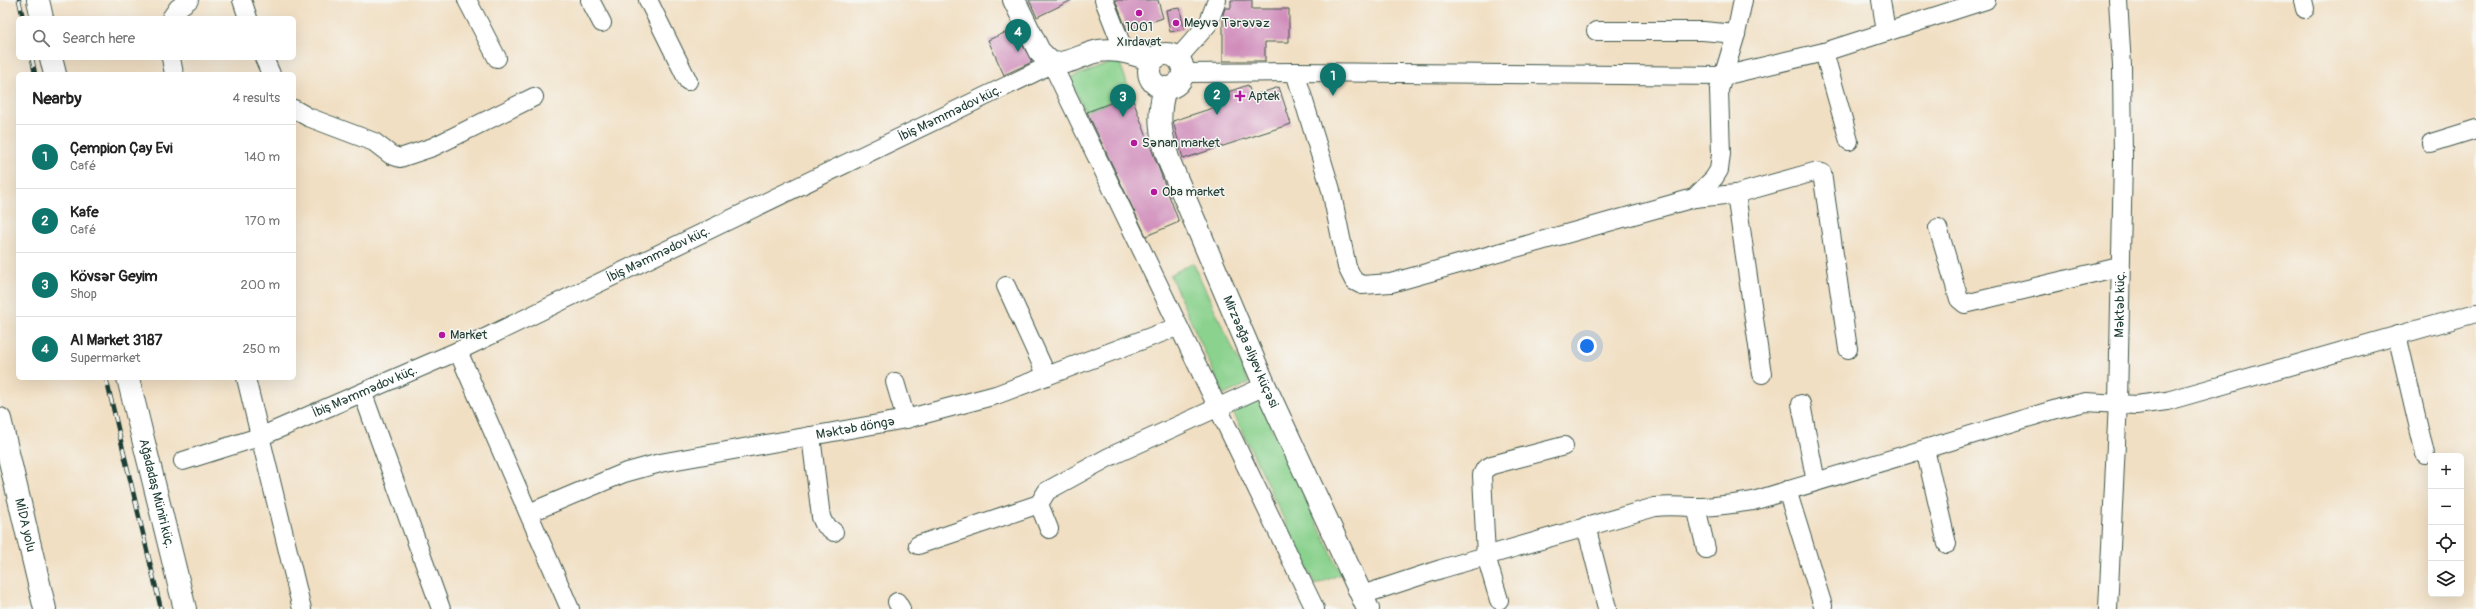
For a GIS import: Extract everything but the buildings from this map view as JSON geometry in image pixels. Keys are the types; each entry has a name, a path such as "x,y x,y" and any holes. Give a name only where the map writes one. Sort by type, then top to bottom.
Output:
{"street":[{"path":"38,0 42,16"},
{"path":"172,16 178,8 189,0"},
{"path":"242,0 247,16"},
{"path":"467,0 497,58"},
{"path":"590,0 602,23"},
{"path":"648,0 688,81"},
{"path":"1014,0 1039,51 1052,64 1177,327 1316,609"},
{"path":"1104,0 1122,42 1124,51"},
{"path":"1217,0 1208,24 1181,66 1179,83 1164,88 1155,84 1150,75 1153,60 1157,56 1168,53 1181,66 1295,72 1723,76 1824,52 1986,0"},
{"path":"1694,198 1714,178 1719,170 1721,154 1718,104 1723,76 1736,34 1743,0"},
{"path":"1880,0 1886,32"},
{"name":"Məktəb küç.","path":"2108,609 2118,402 2119,267 2123,159 2121,52 2118,0"},
{"path":"1596,31 1703,31 1736,34"},
{"path":"1052,64 1065,63 1100,50 1124,51 1153,60"},
{"path":"1824,52 1849,141"},
{"path":"52,60 54,72"},
{"path":"171,60 174,72"},
{"path":"265,60 270,72"},
{"name":"İbiş Məmmədov küç.","path":"183,461 262,436 363,394 458,351 1052,64"},
{"path":"1295,72 1331,190 1347,267 1354,281 1362,285 1390,283 1694,198 1736,194 1814,172 1822,173 1848,349"},
{"name":"Mirzəağa Əliyev küçəsi","path":"1164,88 1158,115 1162,141 1206,251 1265,386 1365,602"},
{"path":"296,111 374,142 392,155 400,158 433,147 534,97"},
{"path":"2431,143 2476,130"},
{"path":"1736,194 1762,374"},
{"path":"1938,228 1959,299 1965,304 2119,267"},
{"path":"1006,286 1047,376"},
{"path":"1365,602 1486,556 1655,507 1672,505 1696,507 1740,503 1816,482 2060,408 2086,402 2118,402 2136,405 2167,401 2476,313"},
{"name":"Məktəb döngə","path":"529,513 624,473 660,463 906,420 996,395 1177,327"},
{"path":"2397,335 2425,454"},
{"path":"458,351 570,609"},
{"name":"Ağadadaş Müniri küç.","path":"128,380 185,609"},
{"path":"247,380 262,436 302,609"},
{"path":"895,382 906,420"},
{"path":"918,544 1039,504 1046,491 1109,457 1265,386"},
{"path":"363,394 441,609"},
{"path":"1802,404 1816,482"},
{"name":"MİDA yolu","path":"0,419 45,609"},
{"path":"811,436 821,517 824,524 834,532"},
{"path":"1499,600 1486,556 1482,475 1485,469 1492,465 1564,446"},
{"path":"1925,449 1947,544"},
{"path":"1787,490 1823,606"},
{"path":"1039,504 1049,529"},
{"path":"1696,507 1706,549"},
{"path":"1586,526 1608,608"}],"green space":[{"path":"1119,60 1131,95 1085,112 1069,78"},
{"path":"1193,263 1249,383 1224,395 1170,275"},
{"path":"1259,401 1341,574 1315,585 1233,412"}],"railway":[{"path":"19,0 23,16"},
{"path":"32,60 35,72"},
{"path":"106,380 161,609"}],"place":[{"name":"1001 Xırdavat","path":"1139,13"},
{"name":"Meyvə Tərəvəz","path":"1176,23"},
{"name":"Al Market 3187","path":"1018,52"},
{"name":"Aptek","path":"1240,96"},
{"name":"Çempion Çay Evi","path":"1333,96"},
{"name":"Kafe","path":"1217,115"},
{"name":"Kövsər Geyim","path":"1123,117"},
{"name":"Sənan market","path":"1134,143"},
{"name":"Oba market","path":"1154,192"},
{"name":"Market","path":"442,335"}]}
